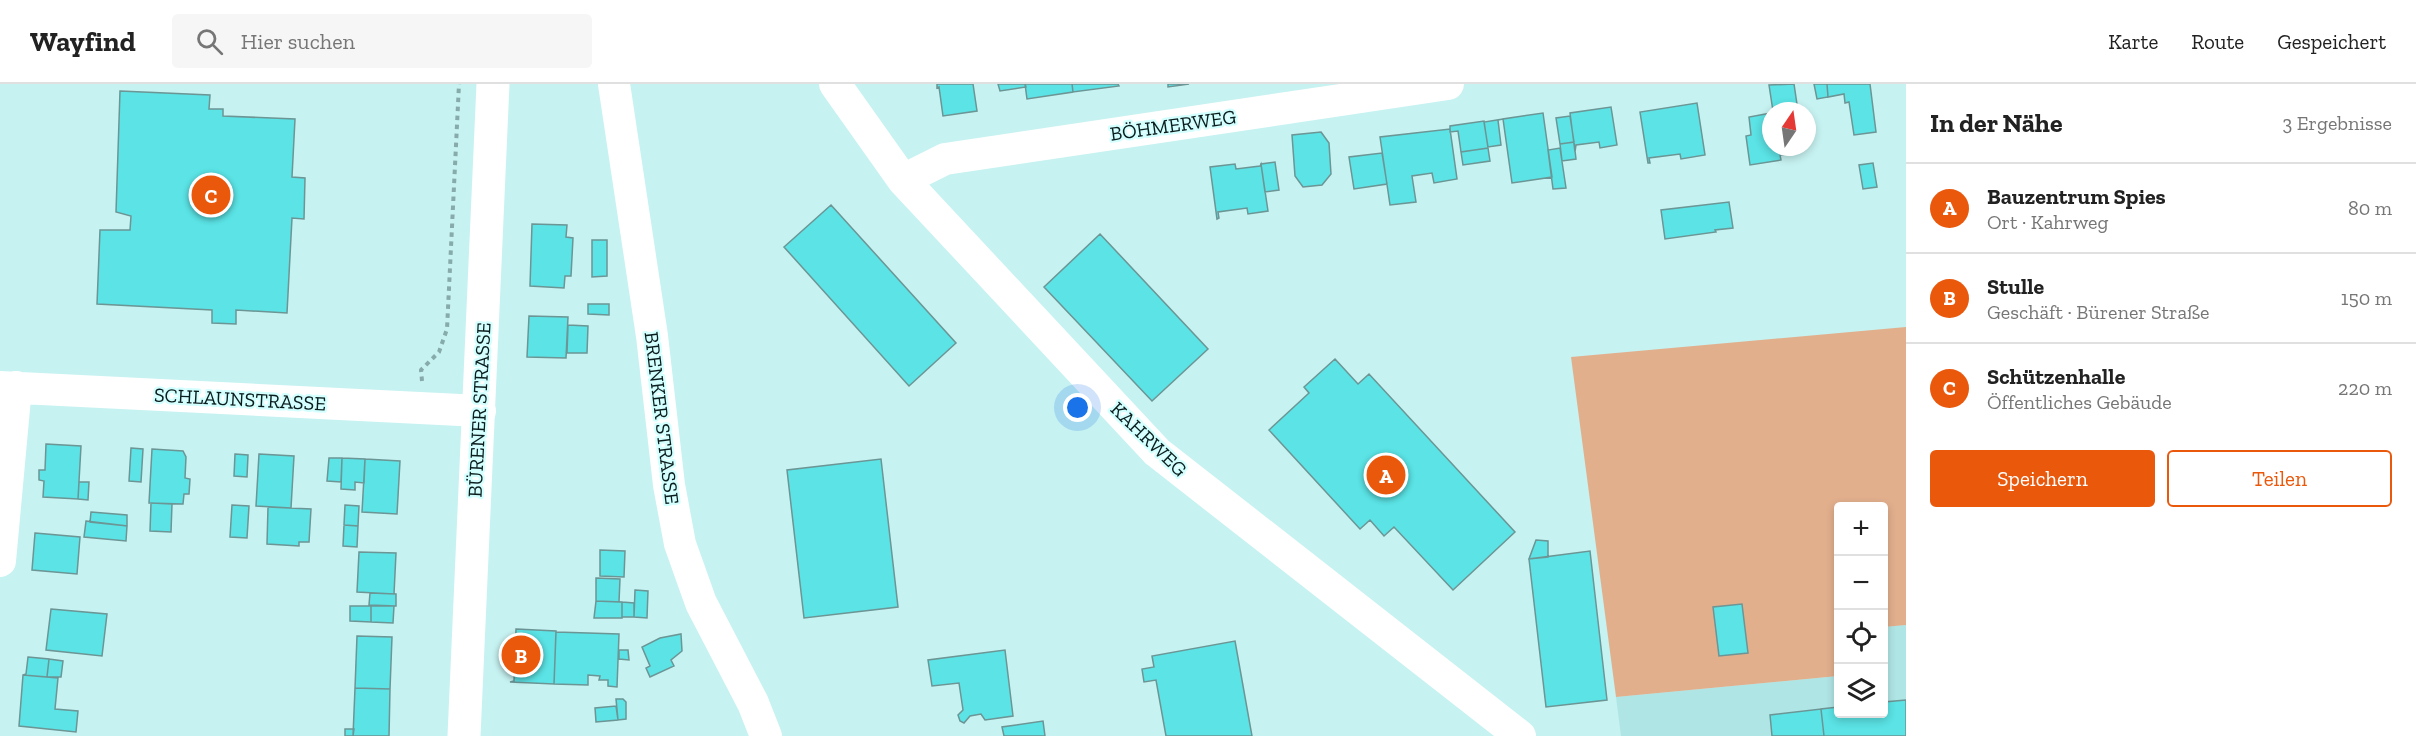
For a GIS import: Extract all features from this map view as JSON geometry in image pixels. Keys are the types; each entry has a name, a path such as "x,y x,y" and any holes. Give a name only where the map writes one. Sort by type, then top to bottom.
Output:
{"main road":[{"name":"BÜRENER STRASSE","path":"464,736 493,84"}],"street":[{"name":"BRENKER STRASSE","path":"614,84 652,336 669,485 680,544 701,603 753,703 766,736"},
{"name":"KAHRWEG","path":"835,84 903,180 1157,452 1520,736"},
{"name":"BÖHMERWEG","path":"903,180 945,159 1448,84"},
{"name":"SCHLAUNSTRASSE","path":"8,387 480,411"},
{"path":"0,561 8,387"}],"path":[{"path":"422,408 421,370 439,352 447,329 459,84"}],"shaded area":[{"path":"1906,327 1906,625 1888,627 1888,502 1834,502 1834,676 1616,697 1571,357"},
{"path":"1906,625 1906,736 1621,736 1616,697 1834,676 1834,718 1888,718 1888,627"}],"building":[{"path":"937,84 973,84 977,111 943,116"},
{"path":"998,84 1025,84 1026,87 1000,91"},
{"path":"1025,84 1072,84 1073,92 1027,99"},
{"path":"1072,84 1118,84 1119,86 1073,92"},
{"path":"1168,84 1189,84 1168,87"},
{"path":"1794,84 1797,102 1772,102 1769,85"},
{"path":"1814,84 1827,84 1828,97 1817,99"},
{"path":"1827,84 1870,84 1876,132 1854,135 1849,102 1845,103 1844,94 1828,97"},
{"path":"120,91 210,95 209,109 223,109 223,116 295,119 292,177 305,178 304,219 292,218 287,313 236,310 236,324 212,323 212,310 97,304 100,230 130,230 131,216 116,212"},
{"path":"1697,103 1705,155 1681,159 1680,154 1649,158 1650,163 1648,163 1640,112"},
{"path":"1611,107 1617,145 1600,148 1599,142 1576,145 1575,152 1570,113"},
{"path":"1543,113 1552,177 1512,183 1503,119"},
{"path":"1762,115 1762,156 1780,156 1781,160 1750,165 1746,136 1751,135 1749,117"},
{"path":"1570,116 1574,142 1560,144 1556,118"},
{"path":"1503,119 1498,120 1501,145 1488,147 1484,122"},
{"path":"1484,121 1488,148 1461,152 1458,131 1450,132 1450,126"},
{"path":"1450,129 1457,179 1434,183 1432,173 1412,176 1416,202 1390,205 1380,137"},
{"path":"1321,132 1329,143 1331,174 1322,185 1303,187 1295,176 1292,135"},
{"path":"1574,142 1576,159 1562,161 1560,144"},
{"path":"1488,148 1490,161 1463,165 1461,152"},
{"path":"1560,148 1566,188 1553,189 1548,150"},
{"path":"1382,153 1387,184 1354,189 1349,157"},
{"path":"1275,162 1279,190 1265,192 1261,164"},
{"path":"1873,163 1877,187 1863,189 1859,165"},
{"path":"1235,164 1236,169 1261,164 1268,211 1248,214 1247,208 1218,212 1219,218 1217,219 1210,167"},
{"path":"1729,202 1733,228 1665,239 1661,210"},
{"path":"831,205 956,343 909,386 784,247"},
{"path":"532,224 567,225 566,237 573,238 571,276 565,276 564,288 530,286"},
{"path":"1100,234 1208,349 1152,401 1044,287"},
{"path":"592,240 607,240 607,276 592,277"},
{"path":"588,304 609,304 609,315 588,314"},
{"path":"529,316 568,317 566,358 527,357"},
{"path":"568,325 588,326 587,353 567,353"},
{"path":"1335,359 1358,384 1369,374 1515,532 1453,590 1394,527 1384,536 1370,520 1360,529 1269,430 1309,393 1304,387"},
{"path":"46,444 81,446 78,499 43,497 44,481 39,480 39,470 45,470"},
{"path":"131,448 143,449 141,482 129,481"},
{"path":"152,449 183,451 186,457 185,478 190,479 189,494 184,494 183,504 149,503"},
{"path":"235,454 248,455 247,477 234,476"},
{"path":"259,454 294,456 291,508 256,506"},
{"path":"329,458 342,458 341,482 327,481"},
{"path":"342,458 365,459 364,483 355,482 355,490 341,489"},
{"path":"365,459 400,461 397,514 362,512"},
{"path":"881,459 898,607 804,618 787,470"},
{"path":"79,482 89,482 88,500 78,499"},
{"path":"151,503 172,504 171,532 150,531"},
{"path":"232,505 249,506 247,538 230,537"},
{"path":"345,505 359,506 358,526 344,525"},
{"path":"268,507 311,509 309,542 299,542 299,546 267,544"},
{"path":"91,512 127,515 127,526 90,522"},
{"path":"86,521 127,526 126,541 84,537"},
{"path":"344,525 358,526 357,547 343,546"},
{"path":"35,533 80,537 77,574 32,570"},
{"path":"1536,540 1548,541 1548,557 1529,559"},
{"path":"600,550 625,551 624,577 600,576"},
{"path":"1590,551 1607,700 1546,707 1529,559"},
{"path":"359,552 396,553 394,594 357,592"},
{"path":"596,578 620,579 619,602 596,601"},
{"path":"635,590 648,591 647,618 634,617"},
{"path":"370,593 396,594 396,606 369,605"},
{"path":"596,601 622,602 622,618 594,618"},
{"path":"622,602 634,603 634,617 622,617"},
{"path":"1742,604 1748,653 1719,656 1713,607"},
{"path":"350,606 371,606 371,622 350,621"},
{"path":"371,606 394,606 393,623 371,622"},
{"path":"51,609 107,614 102,656 46,650"},
{"path":"516,629 556,631 554,684 510,682 514,681"},
{"path":"556,632 619,634 617,687 608,686 608,680 599,680 600,676 588,675 588,685 554,684"},
{"path":"681,634 682,651 671,660 674,666 650,677 646,668 650,666 642,647 660,638"},
{"path":"357,636 392,637 390,689 355,688"},
{"path":"1235,641 1252,736 1166,736 1156,680 1144,682 1142,669 1154,667 1152,656"},
{"path":"619,650 628,650 629,660 619,659"},
{"path":"1005,650 1013,716 985,720 981,714 970,716 964,723 960,721 958,715 963,710 959,683 932,686 928,660"},
{"path":"28,657 49,659 47,677 23,675 26,674"},
{"path":"49,659 63,661 61,677 47,677"},
{"path":"23,675 58,678 55,709 78,711 76,732 19,726"},
{"path":"355,688 390,689 389,736 353,736"},
{"path":"616,699 623,699 626,702 626,719 618,720"},
{"path":"1906,700 1906,736 1824,736 1821,709 1834,707 1834,718 1888,718 1888,702"},
{"path":"616,706 618,720 596,722 595,708"},
{"path":"1821,709 1824,736 1772,736 1770,715"},
{"path":"1043,721 1045,736 1004,736 1002,727"},
{"path":"345,729 354,729 353,736 345,736"}],"place":[{"name":"Schützenhalle","path":"211,195"},
{"name":"Bauzentrum Spies","path":"1386,475"},
{"name":"Stulle","path":"521,655"}]}
